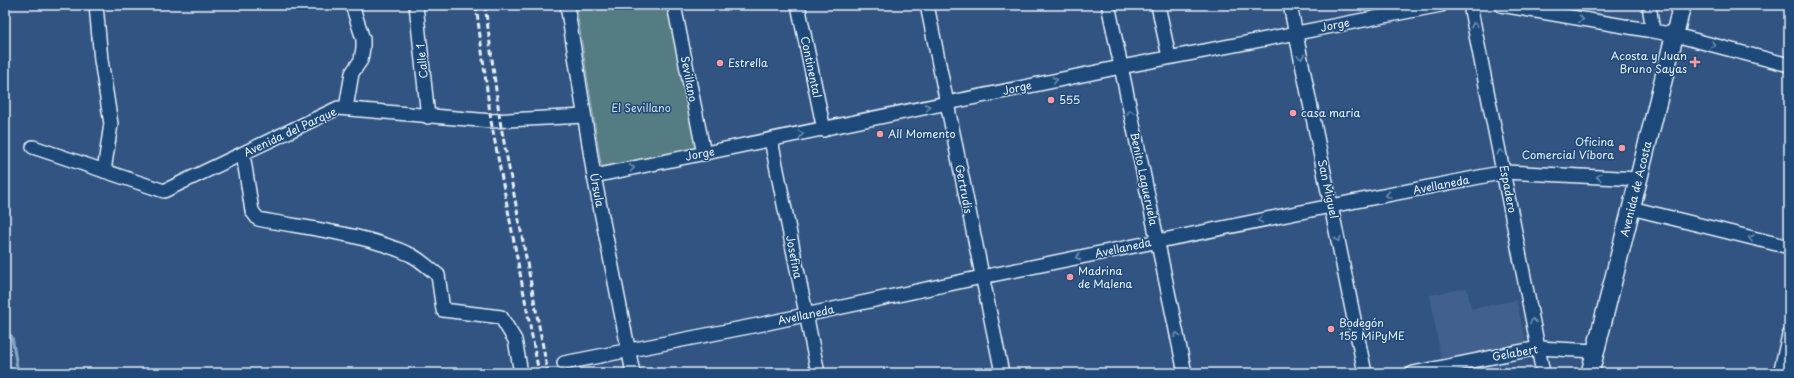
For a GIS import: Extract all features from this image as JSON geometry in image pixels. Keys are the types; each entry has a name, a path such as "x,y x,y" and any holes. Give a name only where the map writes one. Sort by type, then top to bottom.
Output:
{"main road":[{"name":"Avenida de Acosta","path":"1590,373 1682,5"}],"street":[{"path":"96,5 101,60 111,124 104,171"},
{"path":"346,108 352,73 361,60 364,48 363,39 352,5"},
{"name":"Calle 1","path":"416,5 428,117"},
{"name":"Úrsula","path":"567,5 594,176 633,373"},
{"name":"Sevillano","path":"674,5 704,154"},
{"name":"Continental","path":"798,5 824,130"},
{"name":"Gertrudis","path":"927,5 1002,373"},
{"path":"1158,5 1169,57"},
{"name":"San Miguel","path":"1290,5 1365,373"},
{"name":"Jorge","path":"594,176 824,130 1169,57 1441,5"},
{"name":"Espadero","path":"1470,5 1505,172 1543,373"},
{"path":"1501,5 1675,35 1789,65"},
{"path":"1649,5 1653,31"},
{"name":"Benito Lagueruela","path":"1109,9 1185,373"},
{"name":"Avenida del Parque","path":"34,147 164,191 338,108 428,117 491,121 584,116"},
{"name":"Josefina","path":"771,140 818,373"},
{"path":"243,154 252,211 258,219 308,229 348,234 412,255 438,275 443,310 501,317 515,340 522,373"},
{"name":"Avellaneda","path":"564,363 629,352 1157,241 1505,172 1638,179"},
{"path":"1631,208 1789,247"},
{"path":"1780,373 1789,335"},
{"name":"Gelabert","path":"1414,373 1538,348 1595,351"}],"shaded area":[{"path":"1467,288 1471,309 1516,300 1526,343 1441,359 1430,295"}],"green space":[{"name":"El Sevillano","path":"576,5 669,5 698,150 605,168 601,164"}],"waterway":[{"path":"5,331 12,337 18,373"}],"railway":[{"path":"476,5 491,121 539,373"},
{"path":"485,5 500,121 548,373"}],"place":[{"name":"Acosta y Juan Bruno Sayas","path":"1695,62"},
{"name":"Estrella","path":"720,63"},
{"name":"555","path":"1051,100"},
{"name":"casa maria","path":"1293,113"},
{"name":"All Momento","path":"880,134"},
{"name":"Oficina Comercial Víbora","path":"1622,148"},
{"name":"Madrina de Malena","path":"1070,277"},
{"name":"Bodegón 155 MiPyME","path":"1331,329"}]}
